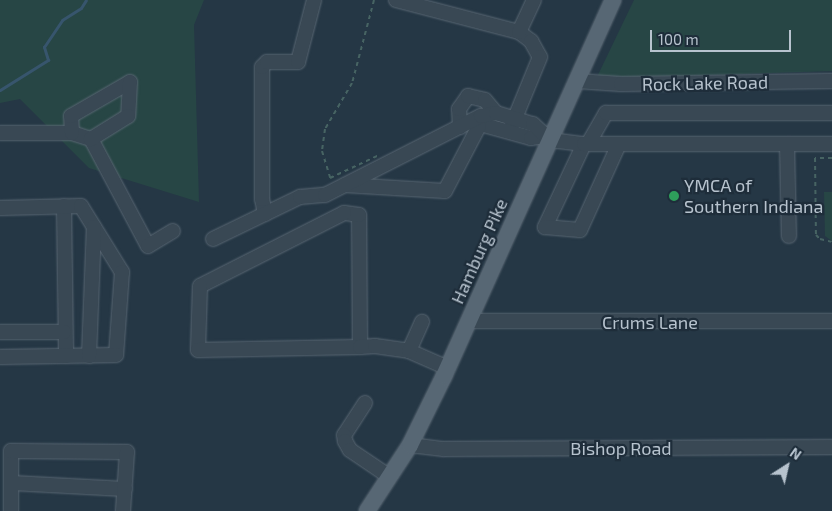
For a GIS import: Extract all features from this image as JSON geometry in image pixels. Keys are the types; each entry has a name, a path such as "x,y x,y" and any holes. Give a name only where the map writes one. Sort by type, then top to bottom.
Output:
{"main road":[{"name":"Hamburg Pike","path":"367,511 410,445 448,368 547,138 577,81 613,0"}],"street":[{"path":"265,214 262,199 262,67 267,62 298,62 314,0"},
{"path":"396,0 519,32 530,42 540,57 514,116 510,130"},
{"path":"519,32 534,0"},
{"name":"Rock Lake Road","path":"577,81 621,84 832,81"},
{"path":"0,133 72,134 91,139 128,116 130,82 71,116 72,134"},
{"path":"496,113 485,100 468,96 459,109 471,125 510,130 531,138 547,138 586,144 832,144"},
{"path":"213,239 300,197 325,195 384,165 496,113 514,116 534,124 547,138"},
{"path":"619,144 580,230 545,227 586,144 606,113 832,113"},
{"path":"345,185 445,190 471,125"},
{"path":"91,139 148,246 174,231"},
{"path":"787,144 789,236"},
{"path":"64,206 64,332 66,356"},
{"path":"0,208 81,206 122,272 116,355 0,357"},
{"path":"360,347 359,215 344,212 200,286 198,350 360,347 415,353 448,368"},
{"path":"89,356 94,227"},
{"name":"Crums Lane","path":"469,321 832,321"},
{"path":"415,353 423,342 416,337 422,322"},
{"path":"0,332 64,332"},
{"path":"365,403 344,435 345,442 350,450 390,477"},
{"name":"Bishop Road","path":"410,445 444,449 832,447"},
{"path":"11,511 11,451 127,452 123,511"},
{"path":"12,483 125,489"}],"path":[{"path":"374,0 352,83 325,129 322,151 330,178 376,154 384,165"},
{"path":"832,158 815,158 815,166 816,235 820,239 832,242"}],"green space":[{"path":"0,0 204,0 194,25 199,202 89,168 20,99 0,103"},
{"path":"634,0 832,0 832,71 596,79"},
{"path":"824,192 832,192 832,241 825,236"}],"waterway":[{"path":"0,90 48,60 44,47 62,20 81,8 86,0"}],"place":[{"name":"YMCA of Southern Indiana","path":"674,196"}]}
